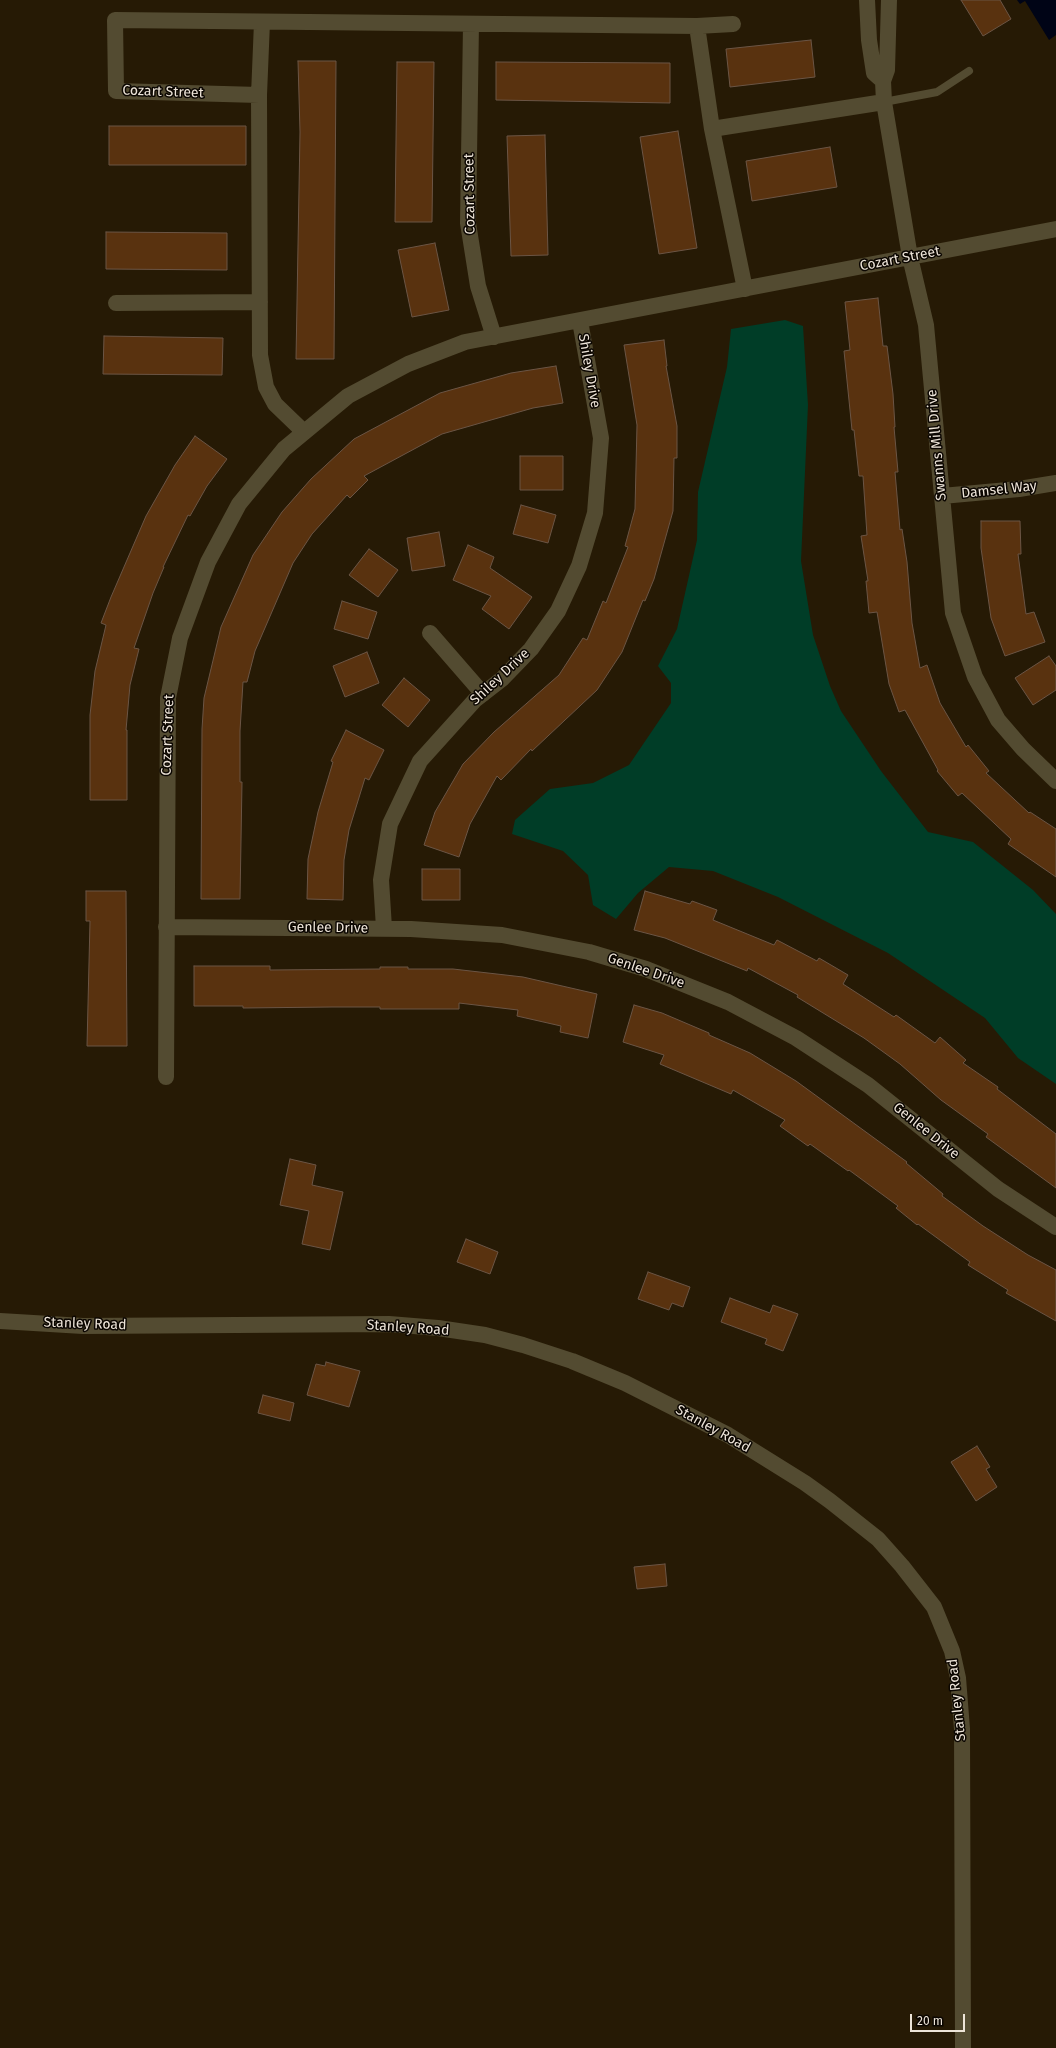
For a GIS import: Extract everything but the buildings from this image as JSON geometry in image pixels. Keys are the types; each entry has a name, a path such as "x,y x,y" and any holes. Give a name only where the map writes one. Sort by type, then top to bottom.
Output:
{"street":[{"name":"Swanns Mill Drive","path":"867,0 868,40 874,72 883,81"},
{"name":"Swanns Mill Drive","path":"889,0 887,70 883,81 884,102 910,257 926,325 953,613 975,677 998,720 1023,749 1056,781"},
{"name":"Cozart Street","path":"259,95 116,91 115,20 697,26 733,24"},
{"path":"262,22 259,95 260,355 266,387 275,404 304,432"},
{"name":"Cozart Street","path":"471,24 468,224 478,286 494,337"},
{"path":"697,26 712,129 745,289"},
{"path":"712,129 884,102"},
{"name":"Cozart Street","path":"166,1077 168,698 180,638 208,562 240,504 284,448 348,396 408,364 466,342 1056,229"},
{"path":"116,303 260,302"},
{"name":"Shiley Drive","path":"384,928 381,880 390,824 420,761 475,700 502,679 531,649 558,611 579,566 595,513 601,438 580,321"},
{"name":"Damsel Way","path":"942,496 1019,489 1056,483"},
{"path":"430,633 483,694"},
{"name":"Genlee Drive","path":"166,926 384,928 502,935 589,952 646,969 728,1002 796,1038 868,1085 998,1189 1056,1226"},
{"name":"Stanley Road","path":"0,1321 82,1326 389,1324 438,1328 485,1335 523,1345 572,1361 625,1383 728,1435 805,1483 830,1501 878,1539 902,1566 934,1608 952,1651 958,1678 962,1729 963,2048"}],"lane":[{"path":"884,102 937,92 969,71"}],"green space":[{"path":"785,320 803,326 808,405 801,561 813,635 830,686 841,711 881,771 928,832 973,842 1033,890 1056,914 1056,1084 1018,1058 985,1018 888,953 778,897 713,871 669,867 638,893 616,919 593,905 588,875 563,851 512,834 515,820 550,789 593,783 629,765 671,703 671,683 658,666 677,629 697,540 698,492 727,367 731,329"}],"water":[{"path":"1017,0 1056,0 1056,35 1049,40 1025,1 1020,4"}]}
